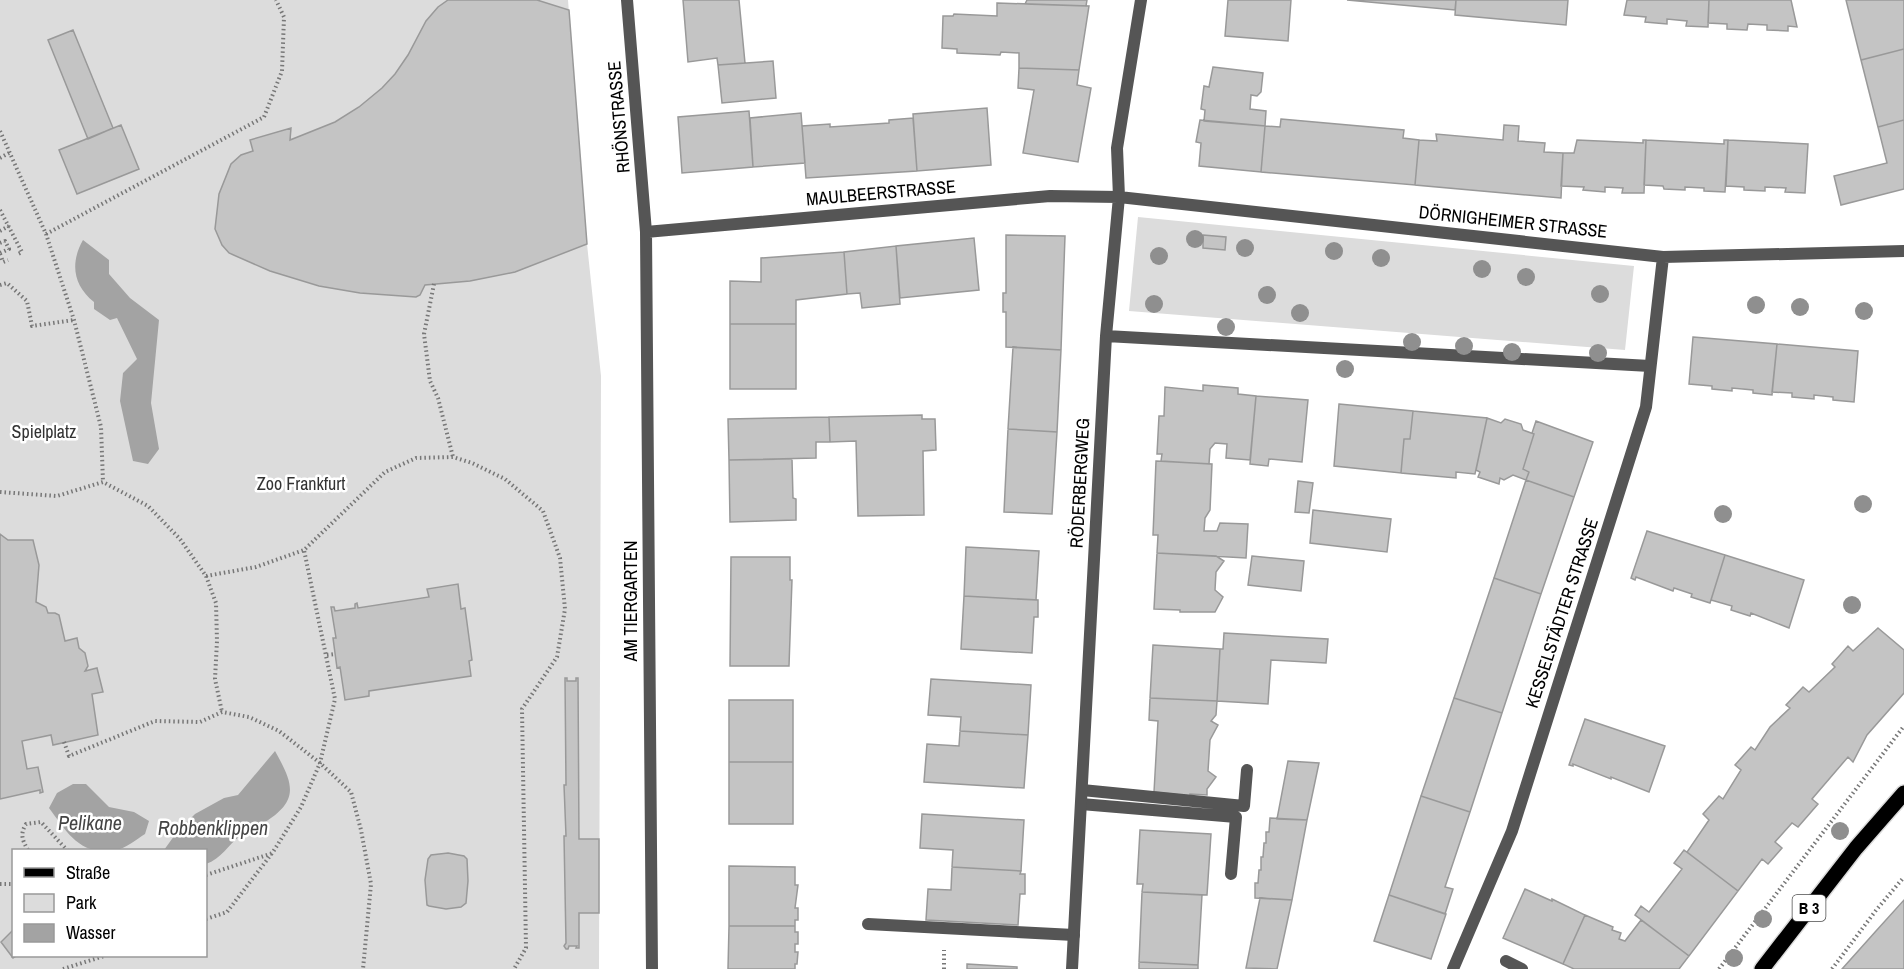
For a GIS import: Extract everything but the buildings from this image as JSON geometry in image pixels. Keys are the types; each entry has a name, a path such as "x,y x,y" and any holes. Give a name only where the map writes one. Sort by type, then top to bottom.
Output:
{"main road":[{"name":"B 3","path":"1762,969 1819,895 1904,793"}],"street":[{"name":"RHÖNSTRASSE","path":"627,0 646,232"},
{"name":"RÖDERBERGWEG","path":"1072,969 1106,336 1119,197 1117,148 1141,0"},
{"name":"MAULBEERSTRASSE","path":"646,232 1050,196 1119,197"},
{"name":"DÖRNIGHEIMER STRASSE","path":"1119,197 1663,257 1904,251"},
{"name":"AM TIERGARTEN","path":"646,232 652,969"},
{"name":"KESSELSTÄDTER STRASSE","path":"1453,969 1512,831 1646,407 1663,257"},
{"path":"1106,336 1650,366"},
{"path":"1082,790 1244,806 1247,770"},
{"path":"1081,804 1236,818 1231,874"},
{"path":"868,924 1074,934"},
{"path":"1506,961 1522,969"}],"path":[{"path":"46,234 264,117 282,71 284,17 276,0"},
{"path":"0,131 46,234 74,320 101,427 103,482"},
{"path":"0,158 9,153"},
{"path":"0,211 22,252 18,254"},
{"path":"0,231 9,226"},
{"path":"0,243 5,241 9,249 0,254 3,262 8,260"},
{"path":"0,285 7,283 27,301 32,326 74,320"},
{"path":"434,284 424,334 430,381 438,398 453,457"},
{"path":"206,576 256,567 304,550 385,472 416,458 453,457 472,463 506,479 543,511 560,558 565,609 557,657 522,709 526,948 513,969"},
{"path":"0,492 57,496 103,482 148,506 180,540 206,576 216,603 218,641 215,679 222,712"},
{"path":"207,919 227,912 273,852 301,807 320,763 335,699 304,550"},
{"path":"327,655 335,654"},
{"path":"64,742 69,756 155,721 200,722 222,712 249,717 279,731 320,763 351,792 371,884 363,969"},
{"path":"1719,969 1904,726"},
{"path":"27,849 22,841 22,831 26,824 41,822 67,849"},
{"path":"207,875 273,852"},
{"path":"1832,969 1904,877"},
{"path":"63,969 101,957"}],"green space":[{"name":"Zoo Frankfurt","path":"0,0 568,0 587,244 601,376 599,969 0,969"},
{"path":"1138,217 1634,266 1625,350 1129,311"}],"water":[{"path":"83,240 109,260 109,274 130,298 159,320 151,403 159,449 148,464 133,461 120,401 123,373 137,359 117,318 110,320 94,309 94,302 78,281 75,265"},
{"name":"Robbenklippen","path":"275,751 286,774 290,792 283,808 274,816 241,835 207,864 207,849 165,849 177,832 195,814 224,798 238,795"},
{"name":"Pelikane","path":"73,784 86,784 109,807 134,812 149,821 145,834 120,849 91,849 84,846 69,834 49,808 57,793"}],"park label":[{"name":"Spielplatz","path":"44,432"}]}
